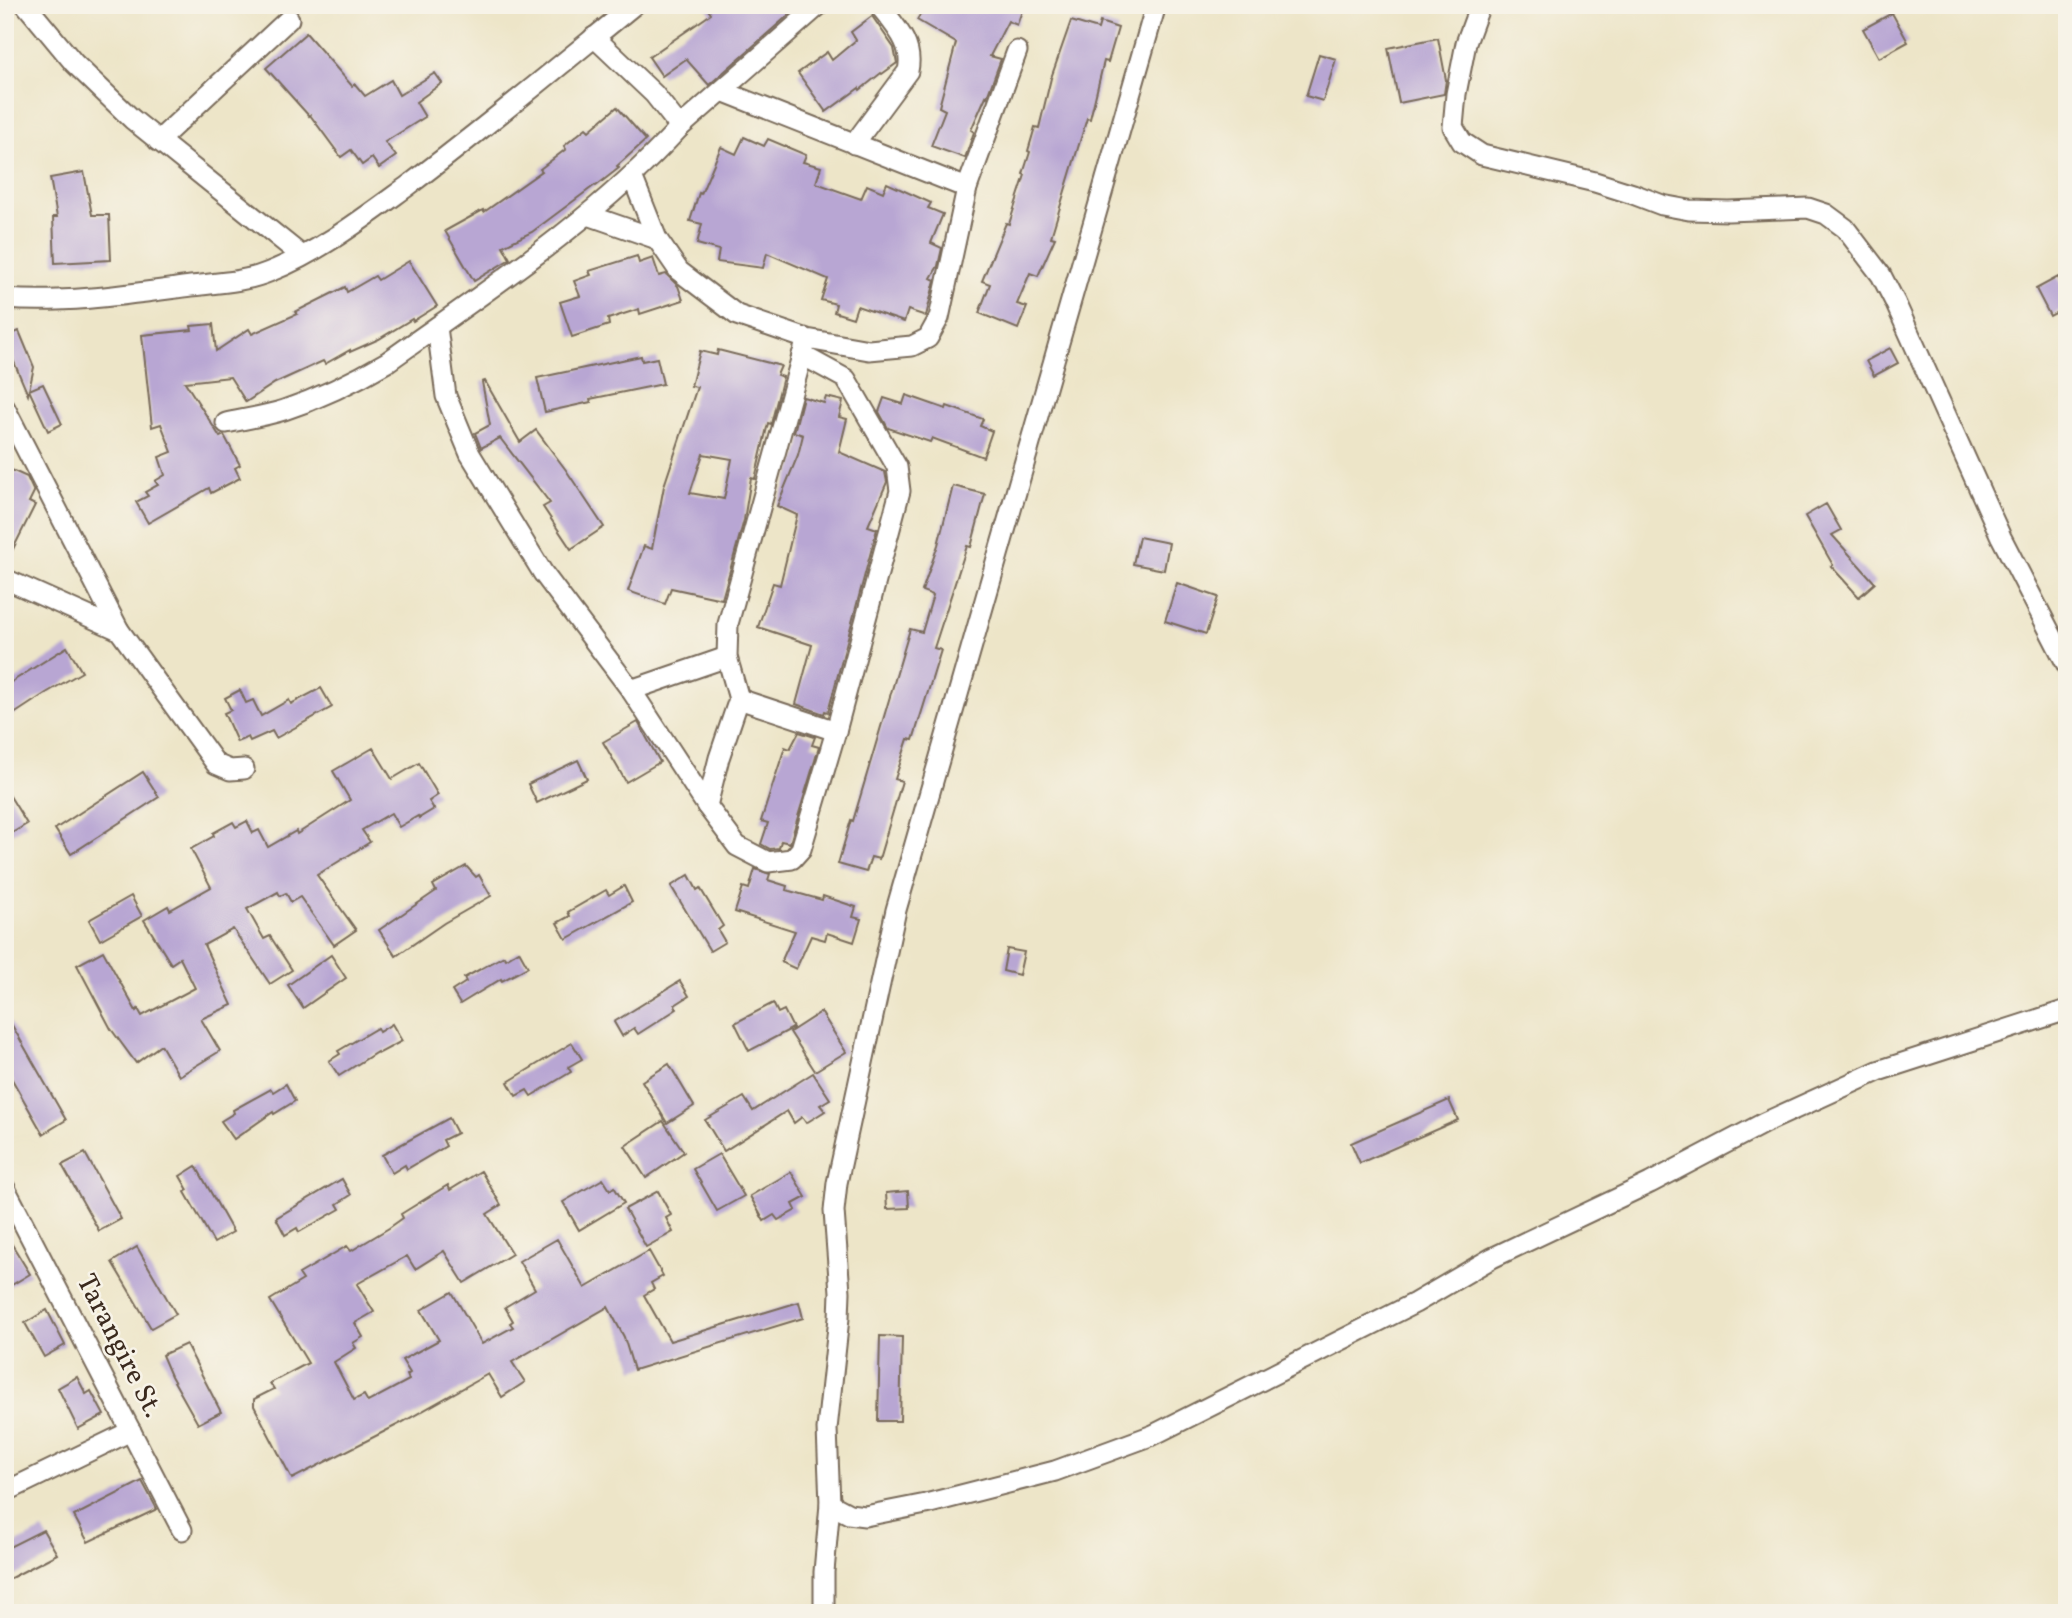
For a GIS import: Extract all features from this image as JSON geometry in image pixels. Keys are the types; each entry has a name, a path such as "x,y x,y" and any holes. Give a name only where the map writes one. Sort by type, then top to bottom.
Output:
{"street":[{"path":"26,5 74,63 132,119 302,256"},
{"path":"5,299 35,302 136,293 243,279 269,272 350,228 454,151 634,5"},
{"path":"226,423 282,410 339,387 387,362 437,327 588,215 632,177 680,127 819,5"},
{"path":"854,145 908,71 911,60 907,44 879,5"},
{"path":"824,1613 824,1572 830,1504 827,1429 840,1292 834,1211 837,1183 896,911 1156,5"},
{"path":"1480,5 1466,43 1456,94 1454,127 1462,142 1482,155 1595,183 1689,211 1808,208 1826,214 1846,228 1881,275 1895,302 2001,537 2067,665"},
{"path":"158,141 289,19"},
{"path":"594,37 654,94 680,127"},
{"path":"804,347 869,351 912,346 928,338 939,318 967,188 1017,51"},
{"path":"722,91 967,188"},
{"path":"437,327 446,396 470,454 543,573 631,690 707,807 737,846 768,862 792,859 801,849 836,731 900,491 897,467 846,379 804,347 737,315 679,271 657,239 632,177"},
{"path":"588,215 657,239"},
{"path":"707,807 719,758 739,699 727,657 728,624 804,347"},
{"path":"5,408 119,630 216,764 230,769 244,769"},
{"path":"5,579 119,630"},
{"path":"631,690 727,657"},
{"path":"739,699 836,731"},
{"path":"830,1504 849,1514 865,1516 926,1504 1055,1471 1153,1435 1415,1303 1492,1258 1650,1183 1764,1123 1878,1071 2067,1010"},
{"name":"Tarangire St.","path":"5,1188 182,1530"},
{"path":"5,1492 131,1431"}],"building":[{"path":"705,5 800,5 709,85 686,59 662,76 649,57 711,14"},
{"path":"926,5 1024,5 1017,25 1008,21 990,56 1001,59 971,130 974,132 965,158 931,146 945,110 939,107 956,43 917,20"},
{"path":"1892,13 1908,42 1879,58 1863,29"},
{"path":"872,16 894,48 897,63 826,112 798,73 827,52 832,60 856,40 851,32"},
{"path":"1071,21 1098,29 1100,22 1118,28 1108,62 1104,61 1090,119 1087,118 1051,237 1055,238 1038,276 1030,273 1017,304 1027,307 1018,329 979,313 990,284 982,281 1006,223 1009,224 1025,175 1023,174 1035,127 1039,128 1051,78"},
{"path":"306,33 352,86 355,84 365,96 391,80 399,95 435,73 442,83 416,102 425,117 385,142 396,156 379,168 372,158 362,165 351,150 341,157 310,115 266,68"},
{"path":"1438,38 1446,80 1444,94 1399,103 1388,48"},
{"path":"1319,54 1336,59 1323,101 1306,96"},
{"path":"617,107 646,140 617,166 619,168 596,186 532,232 503,246 510,259 474,281 445,231 483,210 484,212 542,171 540,169 566,149 564,146 586,128 589,131"},
{"path":"744,137 764,146 768,139 806,155 803,162 821,167 816,183 861,199 867,185 883,192 887,183 931,203 928,208 943,214 931,243 942,248 938,266 931,278 935,280 926,316 908,310 904,322 857,306 853,318 834,312 836,304 821,300 828,279 767,253 763,268 717,262 719,250 697,244 702,224 690,221 699,193 701,194 721,147 736,154"},
{"path":"84,172 92,215 109,215 111,260 55,263 53,217 57,217 50,178"},
{"path":"637,256 639,263 653,258 659,276 666,274 678,286 683,300 640,314 639,309 608,319 609,325 572,337 560,302 580,296 574,281 591,275 589,271"},
{"path":"409,261 437,306 413,321 412,319 379,339 350,350 325,364 323,361 275,383 246,402 230,377 185,382 220,437 224,435 240,465 235,468 240,478 211,493 209,488 148,523 136,502 148,496 145,492 158,485 155,481 165,475 159,457 172,452 161,424 152,427 142,335 192,330 191,326 213,324 216,351 249,329 252,334 297,314 295,312 345,287 347,292 375,276 378,280"},
{"path":"2058,277 2067,294 2067,307 2050,316 2036,289"},
{"path":"19,331 34,367 28,395 5,341 5,337"},
{"path":"1890,348 1898,363 1874,376 1866,361"},
{"path":"718,350 781,366 777,375 783,377 771,424 768,423 755,479 751,478 744,520 722,599 671,588 665,604 628,591 644,546 652,549 664,486 697,387 691,386 700,351 717,355","holes":["703,454 732,459 724,499 690,493"]},
{"path":"641,356 642,361 657,358 663,384 590,399 591,402 545,412 537,378"},
{"path":"485,381 520,442 536,430 604,527 571,549 543,507 550,503 500,438 481,448 475,433 490,425 482,382"},
{"path":"43,384 62,424 48,431 29,390"},
{"path":"906,395 983,419 980,426 992,431 983,457 932,438 930,442 888,428 879,412 884,398 903,404"},
{"path":"803,397 824,403 826,397 843,401 839,417 847,419 839,452 885,472 887,482 868,526 877,529 828,712 825,711 824,714 796,704 812,645 758,627 773,583 780,585 797,515 777,506 798,455 803,435 794,432"},
{"path":"5,467 27,477 34,492 29,502 35,505 5,565"},
{"path":"953,486 985,494 971,547 967,546 934,648 941,650 913,740 908,739 895,779 902,781 879,859 871,857 866,872 838,864 910,629 922,632 933,595 922,591 938,545"},
{"path":"1826,504 1841,530 1832,535 1875,583 1859,597 1831,566 1833,565 1805,516"},
{"path":"1139,537 1169,543 1164,570 1133,564"},
{"path":"1177,583 1218,597 1206,634 1165,621"},
{"path":"67,647 82,672 5,720 5,686"},
{"path":"321,688 332,707 276,738 272,731 250,741 248,737 237,742 224,713 231,710 225,698 240,690 246,703 253,700 261,716 289,700 291,704"},
{"path":"638,722 660,762 626,782 603,742"},
{"path":"799,732 815,737 812,745 819,747 790,843 781,841 779,848 770,849 761,844 768,823 761,821 785,747 790,749"},
{"path":"373,748 392,779 419,763 438,795 429,801 434,809 419,818 418,816 399,827 391,813 362,830 370,842 317,875 356,930 334,945 300,897 291,902 286,893 280,896 278,892 247,909 264,939 270,936 292,970 270,984 233,929 204,945 232,1005 201,1019 220,1051 179,1076 161,1045 136,1063 111,1029 77,965 103,951 136,1011 138,1009 142,1016 195,988 180,958 171,964 144,920 168,906 170,910 211,887 191,849 233,822 236,827 247,821 253,833 259,830 268,847 296,831 297,834 350,800 333,771"},
{"path":"578,760 587,779 537,803 528,784"},
{"path":"143,772 159,797 71,854 55,829"},
{"path":"5,788 27,824 5,837"},
{"path":"466,866 476,877 479,875 491,896 444,923 396,956 379,930 436,891 433,885"},
{"path":"755,869 770,874 768,880 787,886 786,890 822,900 823,896 856,907 853,917 861,919 854,942 827,933 825,940 811,936 796,969 781,962 795,931 735,912 743,887 749,889"},
{"path":"689,875 723,926 718,930 725,942 710,951 671,886"},
{"path":"624,886 632,902 566,939 557,923 570,916 568,912 606,890 609,895"},
{"path":"131,896 142,916 100,940 89,920"},
{"path":"1007,949 1024,952 1019,975 1003,971"},
{"path":"519,951 528,967 502,981 501,979 460,1004 452,991 466,982 464,978 504,956 506,959"},
{"path":"331,955 346,978 303,1008 288,985"},
{"path":"680,981 689,996 675,1005 677,1009 638,1034 634,1028 622,1036 614,1022"},
{"path":"773,1003 778,1013 784,1010 793,1028 749,1051 735,1023"},
{"path":"821,1012 846,1052 815,1071 790,1032"},
{"path":"5,1013 66,1120 43,1134 5,1067"},
{"path":"392,1024 402,1041 378,1054 377,1052 339,1076 329,1061 340,1054 338,1051 377,1028 379,1032"},
{"path":"572,1043 582,1059 568,1067 571,1072 531,1096 527,1090 516,1096 508,1082"},
{"path":"669,1064 694,1106 667,1123 642,1081"},
{"path":"813,1073 830,1099 820,1105 825,1111 806,1123 802,1117 794,1123 787,1111 724,1151 705,1120 744,1097 753,1111"},
{"path":"286,1084 295,1101 274,1114 273,1112 234,1139 221,1121 234,1113 233,1110 271,1089 273,1092"},
{"path":"1449,1100 1458,1120 1360,1163 1351,1143"},
{"path":"449,1118 457,1133 443,1140 446,1146 407,1169 405,1165 392,1173 382,1155"},
{"path":"663,1121 684,1152 646,1178 625,1146"},
{"path":"85,1153 121,1219 99,1231 62,1165"},
{"path":"719,1154 744,1196 717,1211 693,1169"},
{"path":"196,1166 233,1232 214,1243 185,1192 188,1190 180,1176"},
{"path":"481,1171 501,1205 487,1214 512,1254 464,1283 444,1251 415,1269 407,1256 357,1284 374,1312 355,1323 363,1337 353,1343 356,1348 334,1362 354,1400 364,1395 368,1402 409,1380 407,1375 410,1373 402,1360 439,1340 421,1310 452,1292 482,1344 513,1327 510,1323 513,1321 505,1307 535,1289 519,1261 557,1239 585,1288 649,1251 663,1276 651,1283 654,1289 644,1295 670,1341 799,1302 803,1318 634,1370 624,1337 608,1307 512,1362 525,1382 502,1397 488,1374 401,1423 292,1479 254,1406 254,1399 274,1389 270,1383 308,1363 270,1300 303,1280 299,1274 347,1246 351,1251 403,1218 401,1214 448,1185 450,1190"},
{"path":"791,1172 806,1197 793,1204 796,1210 778,1220 774,1215 764,1221 750,1196"},
{"path":"342,1179 351,1195 337,1204 340,1209 299,1232 297,1228 285,1235 276,1218"},
{"path":"603,1179 610,1190 614,1187 624,1203 579,1230 563,1202"},
{"path":"658,1191 671,1215 666,1218 673,1232 646,1247 625,1209"},
{"path":"908,1191 909,1208 887,1209 886,1193"},
{"path":"5,1233 30,1274 5,1289"},
{"path":"137,1247 176,1314 151,1328 112,1262"},
{"path":"47,1310 65,1345 44,1357 25,1323"},
{"path":"880,1336 902,1337 900,1421 878,1421"},
{"path":"186,1344 221,1412 198,1424 162,1355"},
{"path":"77,1377 86,1394 91,1391 104,1415 78,1429 58,1388"},
{"path":"142,1481 157,1509 88,1542 74,1516"},
{"path":"43,1530 57,1554 5,1581 5,1549"}]}
